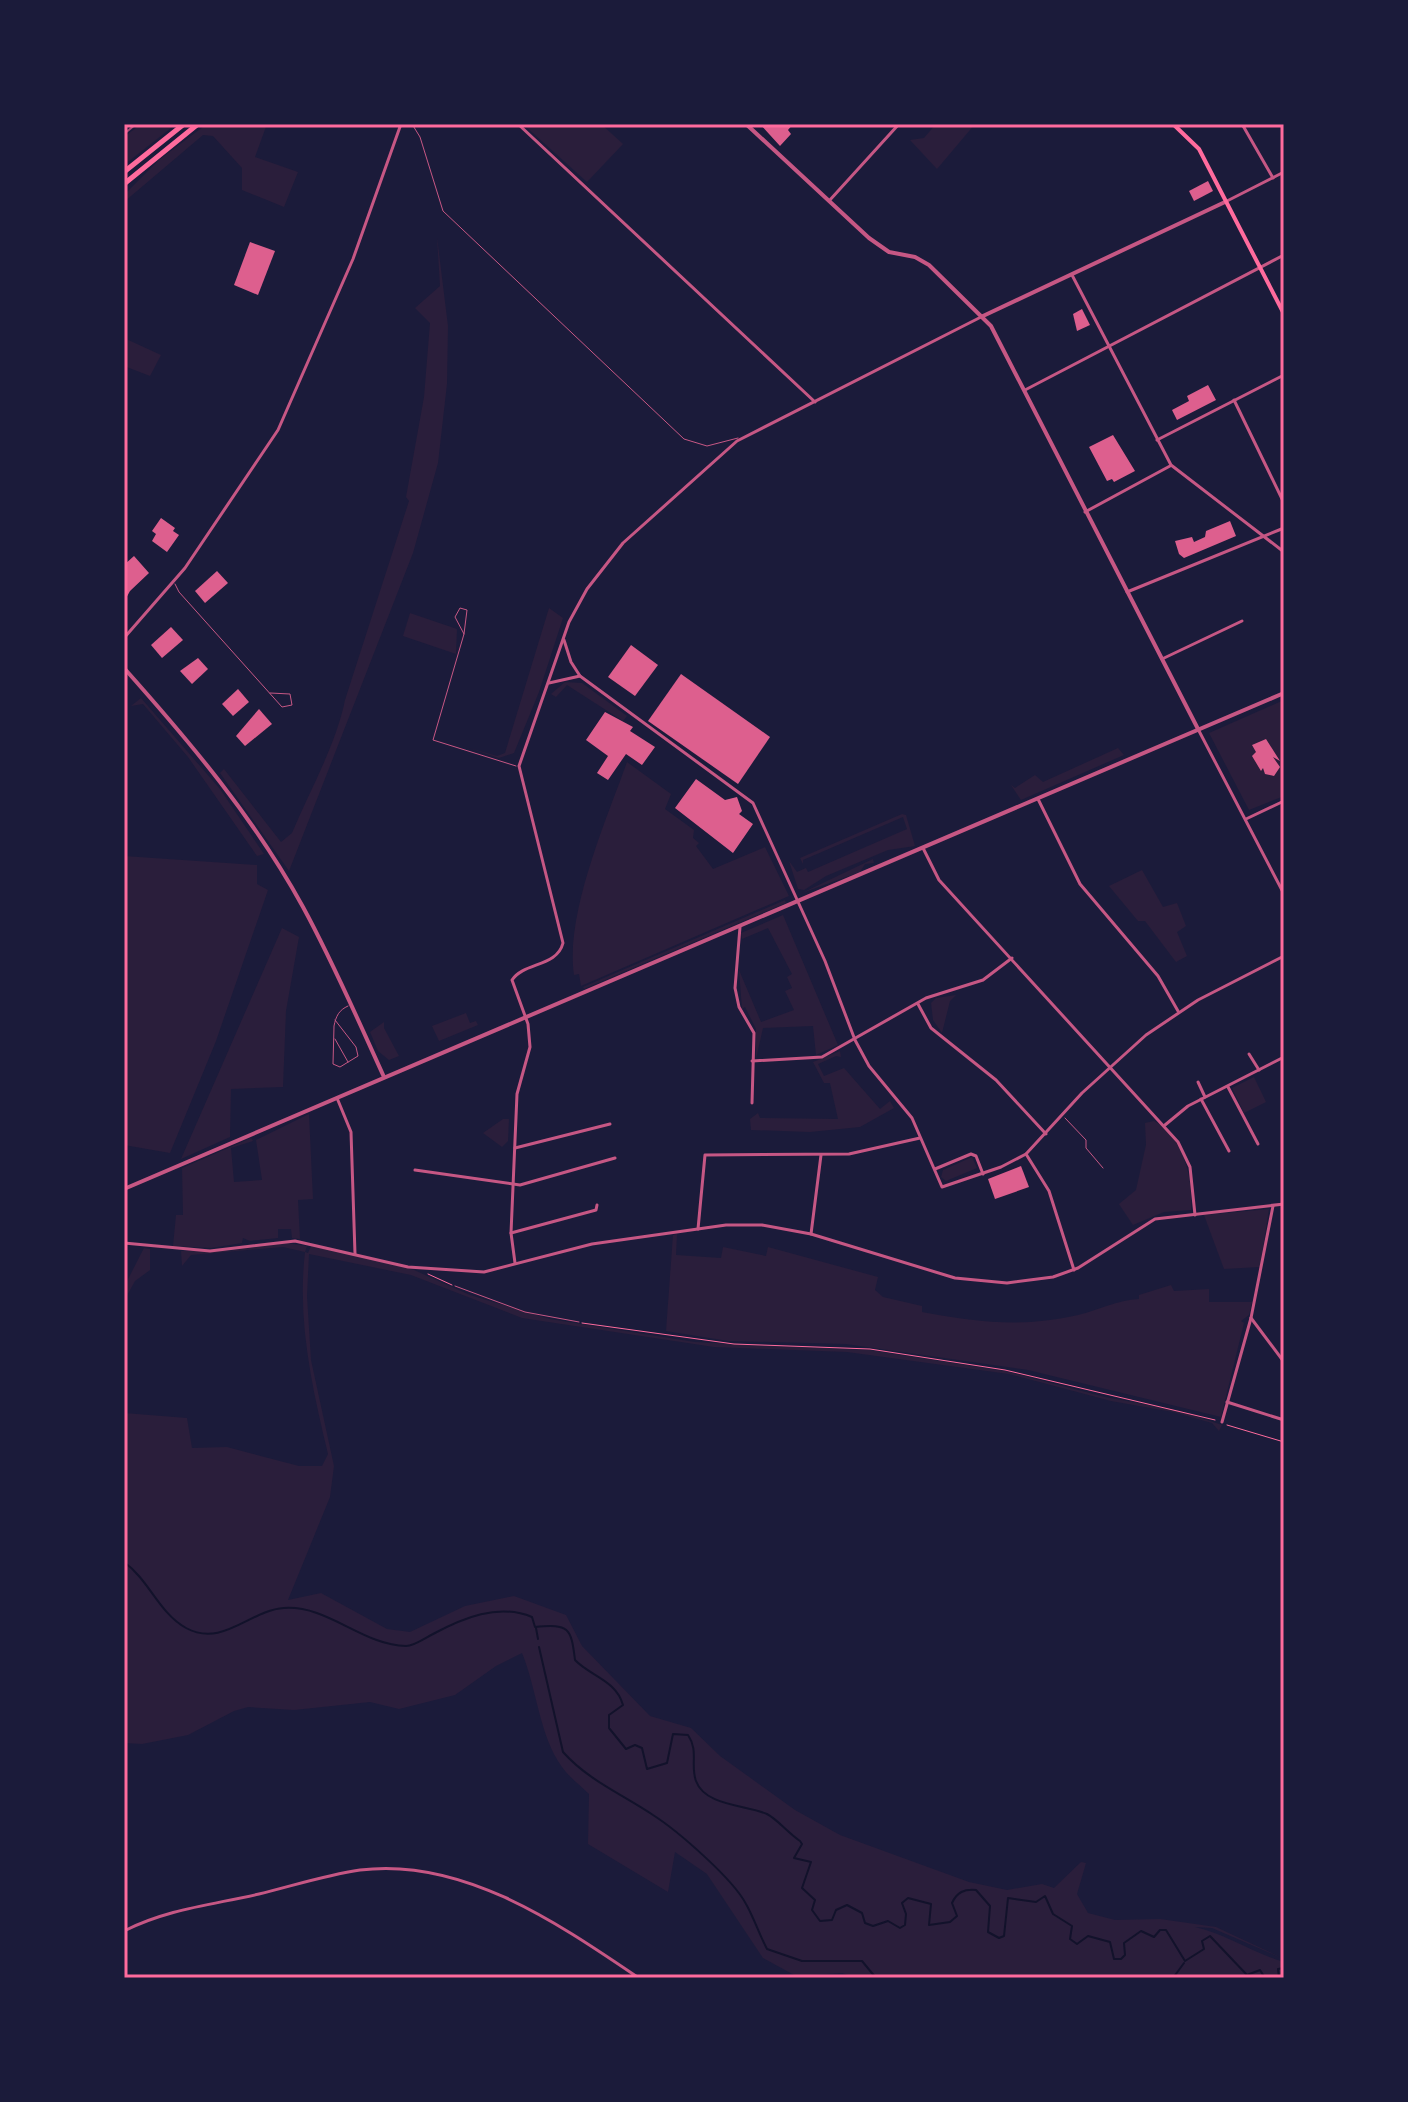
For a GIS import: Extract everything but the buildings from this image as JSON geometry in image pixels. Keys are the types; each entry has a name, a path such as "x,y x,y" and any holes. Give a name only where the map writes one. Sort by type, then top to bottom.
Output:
{"highway":[{"path":"124,172 184,124"},
{"path":"124,184 198,124"}],"main road":[{"path":"1173,124 1199,149 1284,314"}],"street":[{"path":"124,638 174,582 278,430 340,294 401,124"},
{"path":"518,124 815,402"},
{"path":"746,124 880,247 929,265 983,316 1284,894"},
{"path":"829,201 899,124"},
{"path":"1242,124 1273,178"},
{"path":"515,1263 511,1233 519,1082 530,1047 525,1016 512,988 513,977 553,958 563,943 519,766 579,601 610,557 741,439 983,316 1284,172"},
{"path":"1023,391 1284,255"},
{"path":"1072,274 1171,465 1284,552"},
{"path":"1157,440 1284,375"},
{"path":"1234,400 1284,503"},
{"path":"1085,512 1171,465"},
{"path":"1127,592 1284,528"},
{"path":"1162,659 1242,621"},
{"path":"564,636 568,655 580,676 750,800 798,901 855,1040 869,1066 907,1109 939,1185 945,1188 1026,1154 1111,1066 1179,1012 1282,957"},
{"path":"124,668 224,787 272,855 302,906 384,1077"},
{"path":"549,683 580,676"},
{"path":"124,1189 1284,693"},
{"path":"1038,799 1080,884 1158,976 1179,1012"},
{"path":"1246,819 1284,801"},
{"path":"923,848 939,880 1178,1142 1190,1167 1195,1215"},
{"path":"740,927 735,988 739,1007 754,1033 752,1103"},
{"path":"752,1061 819,1058 930,996 983,980 1012,958"},
{"path":"918,1004 931,1028 996,1080 1046,1135"},
{"path":"1249,1054 1259,1070"},
{"path":"1165,1125 1203,1098 1228,1085 1282,1058 1284,1065"},
{"path":"1198,1082 1229,1151"},
{"path":"1228,1085 1258,1144"},
{"path":"337,1098 351,1132 355,1254"},
{"path":"515,1148 610,1124"},
{"path":"698,1229 705,1155 863,1152 920,1138"},
{"path":"933,1170 971,1154 976,1156 980,1174"},
{"path":"1026,1154 1053,1198 1074,1270"},
{"path":"811,1234 821,1155"},
{"path":"415,1170 520,1185 615,1158"},
{"path":"124,1243 210,1251 295,1241 415,1268 484,1272 592,1244 698,1229 762,1225 811,1234 978,1282 1034,1281 1074,1270 1143,1224 1168,1216 1284,1204"},
{"path":"511,1233 596,1210 597,1205"},
{"path":"1222,1422 1251,1318 1273,1206"},
{"path":"1251,1318 1284,1362"},
{"path":"1227,1402 1284,1420"},
{"path":"124,1931 184,1907 232,1900 361,1870 405,1870 469,1884 523,1906 568,1930 639,1978"}],"lane":[{"path":"412,124 420,137 443,211 454,222 684,439 707,446 741,439"},
{"path":"174,582 179,592 282,707 292,705 290,694 270,693"},
{"path":"464,634 455,617 460,608 467,610 469,616 464,634 433,740 505,765 519,766"},
{"path":"335,1020 356,1047 358,1056 340,1067 333,1064 335,1020 340,1010 351,1005"},
{"path":"333,1037 348,1064"},
{"path":"1063,1116 1086,1140 1086,1148 1103,1168"},
{"path":"455,1286 525,1312 579,1322"}],"path":[{"path":"415,1268 455,1286"},
{"path":"579,1322 734,1344 870,1349 1005,1370 1105,1395 1177,1408 1284,1442"}],"shaded area":[{"path":"141,124 176,124 124,165 124,137"},
{"path":"207,124 267,124 255,157 298,172 284,207 242,190 242,168 213,136 203,135 124,202 124,195 160,159"},
{"path":"523,124 601,124 623,144 587,182"},
{"path":"936,124 975,124 937,169 910,140 924,138"},
{"path":"437,237 448,326 447,384 438,463 413,553 289,871 220,773 224,769 281,842 292,833 341,717 409,501 406,497 424,397 430,323 415,308 440,286"},
{"path":"124,338 161,355 150,376 124,366"},
{"path":"549,608 563,618 539,692 514,753 499,758 469,748 497,756 505,753"},
{"path":"410,613 457,629 456,654 403,636"},
{"path":"565,682 582,683 627,716 623,721 567,685 556,697 551,694"},
{"path":"141,698 220,789 264,854 257,856 188,757 143,704 131,706"},
{"path":"1284,700 1284,796 1249,810 1209,733"},
{"path":"1118,748 1124,755 1021,800 1011,785 1015,788 1035,775 1043,782"},
{"path":"627,762 671,794 665,809 694,830 693,838 699,843 696,846 713,869 765,847 789,896 581,986 579,974 574,975 573,951 581,896"},
{"path":"902,814 906,815 915,846 888,850 826,876 804,890 798,889 789,861 797,872 806,868 808,872 907,829 903,817 803,860 803,864 800,858"},
{"path":"124,856 257,865 257,884 268,890 216,1041 170,1153 124,1145"},
{"path":"873,859 874,863 865,864 860,872 802,893"},
{"path":"1142,870 1163,907 1177,903 1186,926 1177,932 1187,956 1176,962 1145,921 1138,921 1109,886"},
{"path":"785,900 786,903 583,987"},
{"path":"783,915 838,1045 816,1055 813,1026 763,1028 756,1059 756,1029 745,1007 742,1009 739,970 761,1022 794,1010 785,991 792,988 787,977 792,974 768,928 742,939 741,933"},
{"path":"282,928 299,937 286,1011 283,1087 231,1089 230,1137 181,1159"},
{"path":"956,995 950,1001 942,1033 933,1020 931,1003 936,998"},
{"path":"466,1013 470,1023 476,1021 478,1025 439,1041 432,1026"},
{"path":"384,1022 384,1028 399,1056 389,1060 378,1051 370,1032"},
{"path":"840,1051 841,1057 836,1056 818,1064 824,1076 844,1068 880,1109 890,1101 894,1108 860,1127 810,1132 751,1130 750,1119 758,1113 760,1118 838,1119 830,1083 824,1083 813,1062"},
{"path":"1254,1077 1266,1102 1244,1113 1232,1088"},
{"path":"309,1114 313,1199 298,1200 300,1239 292,1238 291,1229 278,1229 278,1238 250,1241 243,1238 242,1243 211,1248 173,1246 176,1215 183,1215 182,1168 251,1138 253,1141 231,1148 234,1182 262,1180 256,1140"},
{"path":"503,1119 509,1119 508,1141 502,1147 483,1133"},
{"path":"1154,1121 1173,1137 1184,1160 1190,1185 1191,1210 1164,1212 1133,1225 1119,1204 1136,1190 1146,1145 1145,1123"},
{"path":"972,1157 977,1168 946,1181 941,1177 943,1170"},
{"path":"1269,1209 1260,1267 1224,1269 1204,1215"},
{"path":"677,1234 676,1255 721,1258 723,1247 766,1256 768,1247 878,1277 875,1290 883,1297 922,1306 922,1312 981,1321 1057,1319 1139,1299 1139,1295 1171,1285 1174,1291 1209,1289 1209,1302 1252,1302 1249,1315 1241,1321 1244,1323 1221,1417 1028,1370 846,1344 728,1341 666,1331 673,1235"},
{"path":"287,1243 307,1246 305,1252 283,1247 191,1255 182,1266 181,1251 228,1251"},
{"path":"311,1246 414,1270 470,1295 550,1319 695,1342 870,1350 1005,1371 1105,1397 1177,1410 1222,1425 1219,1431 1212,1423 1173,1412 1111,1401 1009,1374 847,1352 714,1347 522,1318 411,1275 309,1254 307,1296 311,1360 334,1466 330,1497 288,1600 321,1593 387,1629 410,1632 465,1606 514,1596 566,1615 582,1646 650,1716 691,1728 720,1756 795,1810 840,1835 969,1882 1007,1890 1042,1884 1054,1888 1081,1862 1086,1863 1077,1894 1088,1913 1115,1920 1160,1919 1216,1927 1284,1959 1212,1928 1195,1927 1284,1962 1284,1978 857,1978 842,1973 796,1976 763,1958 707,1874 675,1852 668,1892 588,1844 589,1794 565,1771 554,1754 522,1653 496,1666 455,1695 399,1709 370,1702 294,1710 248,1707 188,1735 142,1744 124,1743 124,1413 187,1418 192,1448 227,1447 299,1466 322,1466 328,1454 305,1329 305,1252 308,1253"},
{"path":"144,1248 150,1249 150,1270 135,1281 124,1301 124,1287"}],"waterway":[{"path":"124,1562 168,1614 186,1628 199,1633 224,1631 272,1610 284,1608 315,1613 375,1639 406,1646 456,1623 494,1612 532,1617 535,1627 562,1627 570,1634 575,1660 609,1684 620,1697 623,1705 609,1715 609,1728 626,1749 635,1745 642,1748 647,1769 667,1763 673,1734 688,1735 693,1747 694,1775 701,1789 727,1804 767,1814 800,1841 802,1844 794,1858 811,1862 802,1888 815,1900 812,1910 820,1921 832,1920 836,1910 847,1905 862,1913 865,1923 873,1926 888,1921 900,1928 905,1925 906,1914 902,1903 908,1898 931,1904 929,1925 950,1922 957,1916 952,1903 956,1896 964,1891 976,1890 990,1906 988,1932 999,1938 1004,1936 1008,1898 1036,1902 1045,1896 1053,1914 1072,1926 1070,1939 1077,1944 1088,1936 1110,1942 1114,1959 1125,1955 1124,1943 1141,1931 1154,1937 1160,1930 1166,1930 1185,1961 1204,1949 1202,1941 1210,1936 1247,1975 1260,1970 1265,1978"},
{"path":"536,1628 538,1639"},
{"path":"539,1647 563,1752 573,1762 664,1822 717,1869 746,1904 767,1949 802,1961 862,1961 876,1978"},
{"path":"1173,1978 1184,1963"},
{"path":"1279,1978 1278,1969 1284,1968"}],"railway":[{"path":"124,134 136,124"}]}
